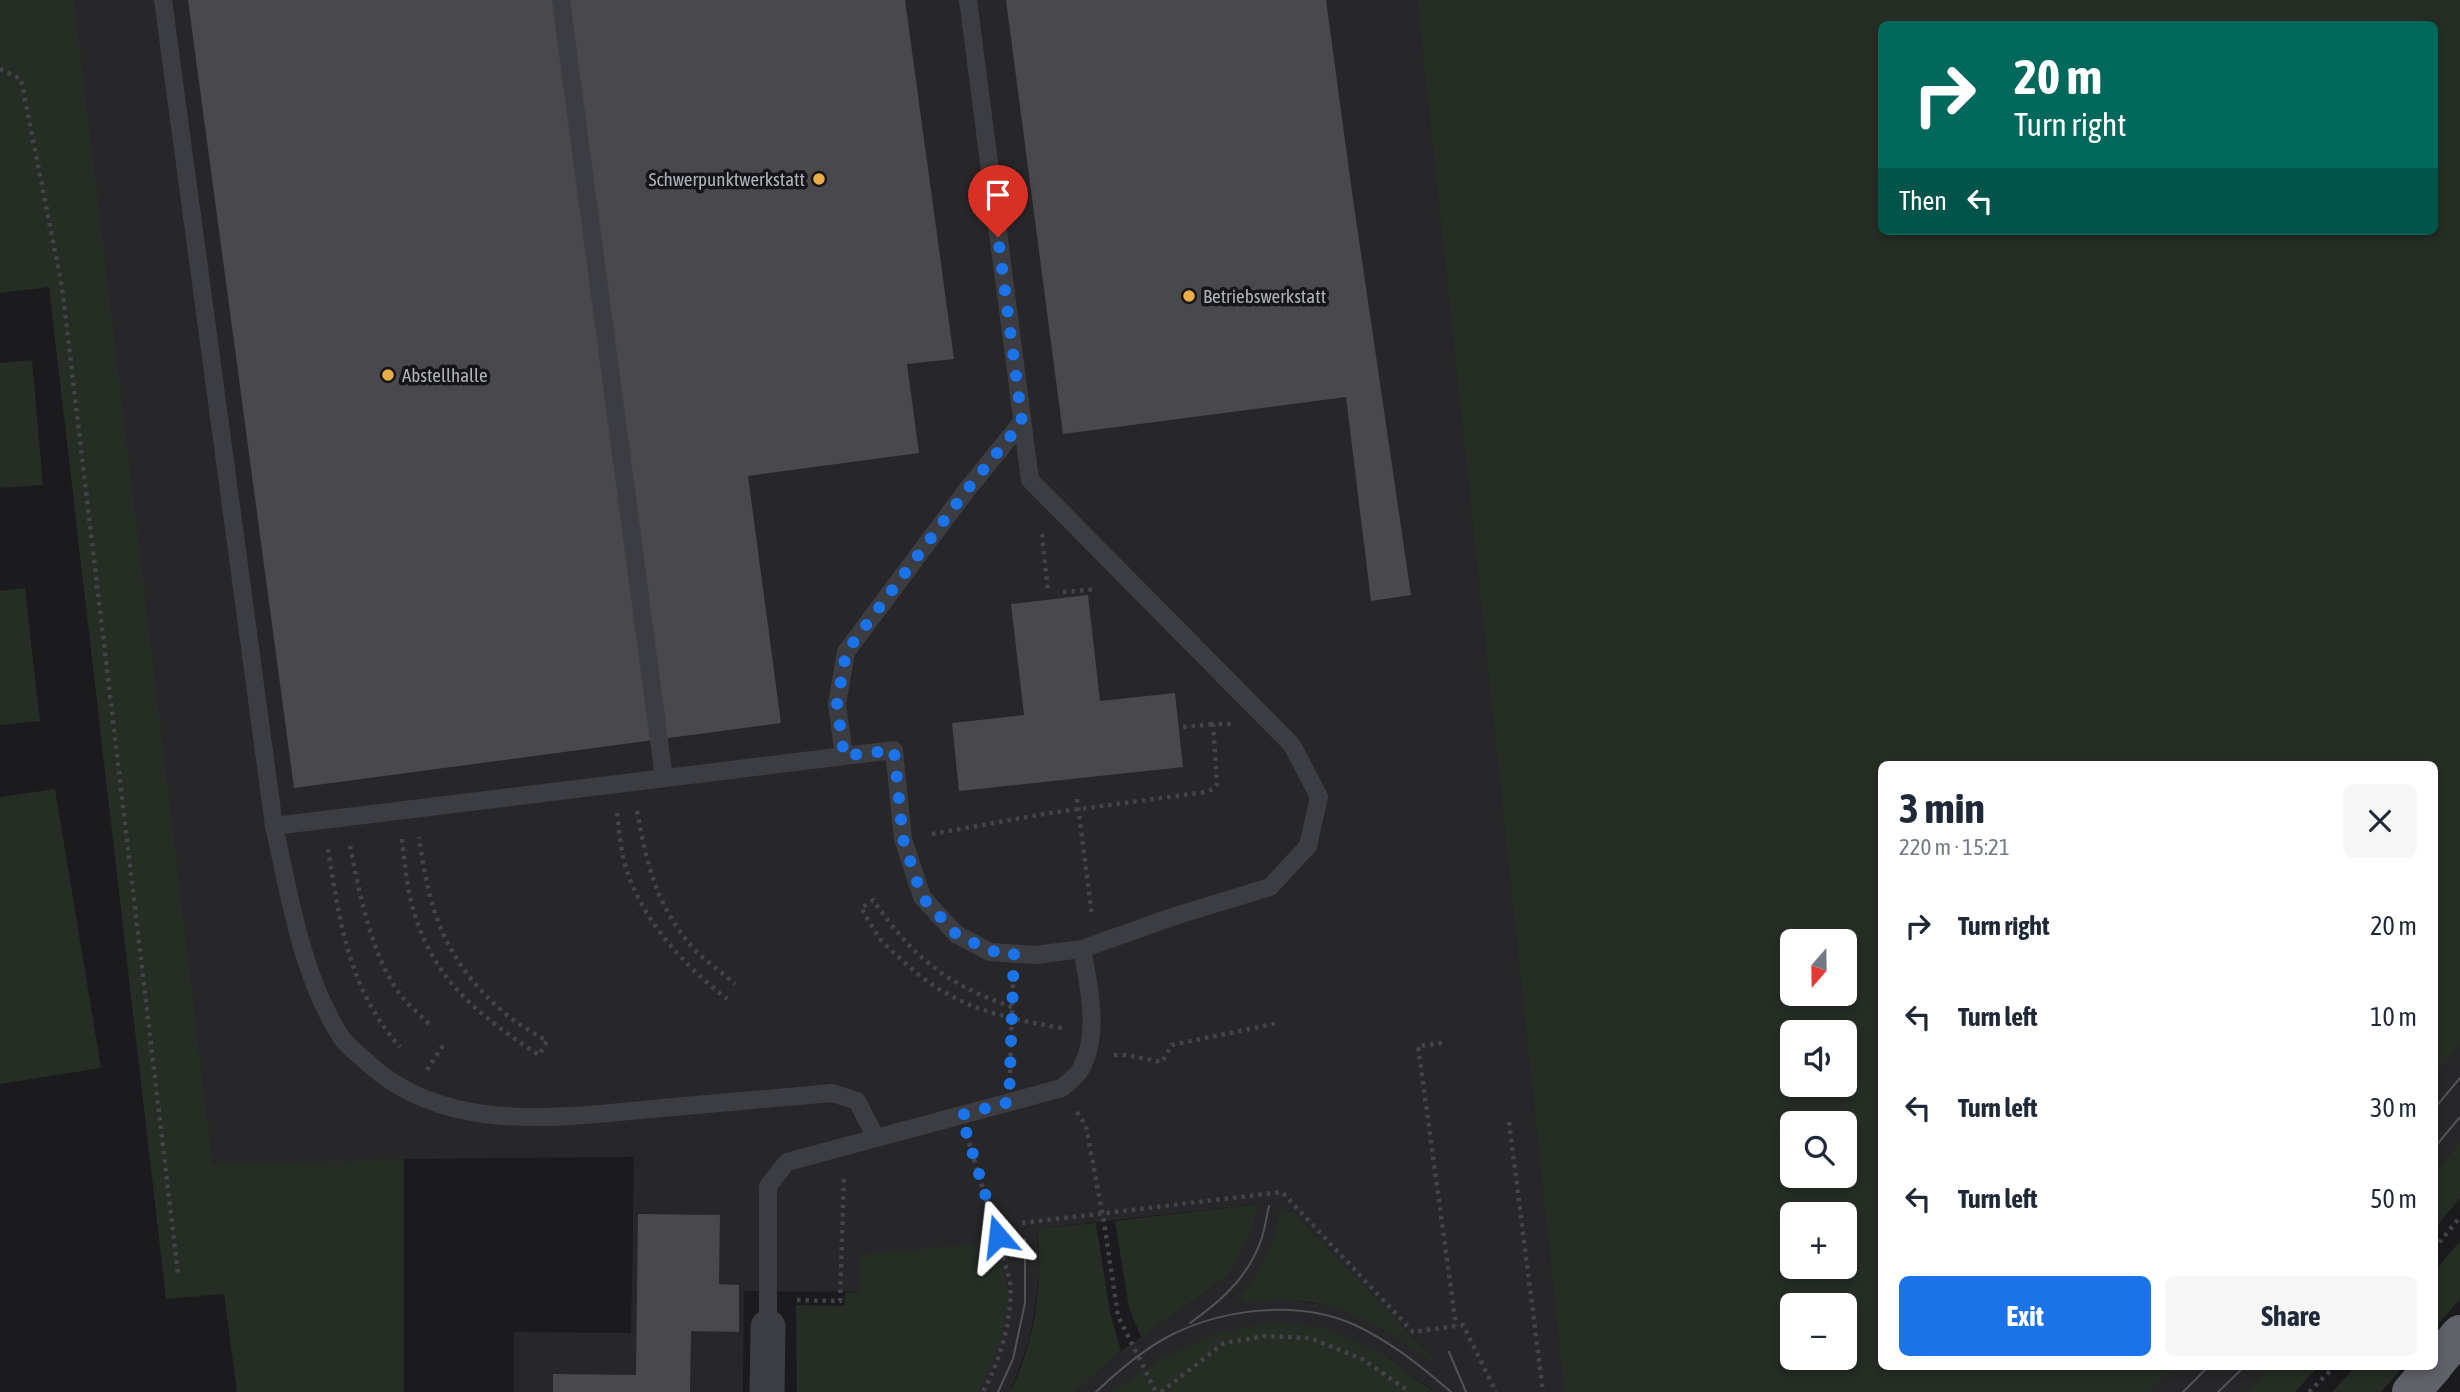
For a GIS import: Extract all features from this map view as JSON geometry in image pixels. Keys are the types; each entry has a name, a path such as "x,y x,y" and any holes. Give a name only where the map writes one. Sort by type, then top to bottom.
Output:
{"highway":[{"path":"2438,1360 2460,1334"},
{"path":"2411,1392 2430,1370"}],"street":[{"path":"767,1392 768,1314"}],"lane":[{"path":"163,0 274,826 296,923 315,989 343,1039 384,1077 413,1093 430,1101 487,1115 551,1118 832,1093 857,1101 876,1138"},
{"path":"561,0 664,778"},
{"path":"274,826 894,750 903,839 922,897 956,934 990,951 1035,955 1089,946 1270,887 1308,846 1319,797 1292,745 1030,480 968,0"},
{"path":"844,756 837,704 846,652 966,491 1022,422"},
{"path":"768,1314 768,1186 787,1162 1062,1088 1081,1070 1090,1033 1089,946"}],"path":[{"path":"0,69 21,79 62,287 178,1274"},
{"path":"1046,575 1048,592"},
{"path":"1183,727 1269,722"},
{"path":"903,839 1078,809 1206,792 1217,784 1213,724"},
{"path":"632,782 646,859 661,903 695,949 735,984"},
{"path":"613,785 623,857 636,892 666,941 697,976 727,999"},
{"path":"1077,799 1089,946"},
{"path":"406,810 436,920 457,962 503,1012 547,1041 539,1055 492,1024 450,983 425,942 410,898 406,810"},
{"path":"344,817 362,903 378,954 402,996 430,1025"},
{"path":"323,820 342,934 355,977 373,1013 398,1046 408,1054"},
{"path":"1012,1007 981,996 948,979 920,958 892,928 873,900 861,908 881,941 911,970 942,992 977,1009 1012,1020 1090,1033"},
{"path":"1009,1102 1014,953"},
{"path":"1085,1055 1126,1055 1163,1062 1172,1045 1278,1023"},
{"path":"1442,1043 1418,1046 1456,1326"},
{"path":"418,1062 428,1069"},
{"path":"1062,1088 1087,1126 1118,1316 1159,1392 1224,1343 1265,1336 1310,1338 1362,1359 1410,1392"},
{"path":"961,1115 1010,1280 1012,1300 1005,1336 983,1392"},
{"path":"1509,1122 1543,1392"},
{"path":"768,1314 840,1301 845,1146"},
{"path":"1022,1223 1283,1192 1413,1332 1463,1325 1496,1392"},
{"path":"2438,1243 2460,1217"},
{"path":"2309,1392 2331,1370"}],"shaded area":[{"path":"0,0 74,0 213,1164 404,1159 404,1392 237,1392 224,1294 166,1299 49,287 0,293"},
{"path":"73,0 1417,0 1564,1392 1435,1392 1379,1351 1324,1328 1219,1333 1162,1357 1111,1392 1076,1392 1121,1351 1227,1277 1250,1237 1257,1204 1037,1229 1039,1273 1035,1309 1028,1344 1010,1392 979,1392 1004,1329 1008,1297 1006,1280 994,1242 859,1292 744,1291 743,1392 514,1392 514,1332 631,1333 634,1157 404,1159 213,1165","holes":["1280,1208 1295,1213 1433,1358 1357,1315 1325,1305 1291,1300 1265,1299 1246,1302 1239,1296 1251,1283 1265,1259 1275,1237"]},
{"path":"1417,0 2460,0 2460,1045 2438,1073 2438,761 1878,761 1878,1370 2172,1370 2149,1392 1564,1392"},
{"path":"32,360 43,485 0,488 0,363"},
{"path":"25,588 40,721 0,725 0,591"},
{"path":"55,789 101,1068 0,1084 0,797"},
{"path":"2460,1045 2460,1141 2438,1168 2438,1073"},
{"path":"2460,1141 2460,1198 2438,1225 2438,1168"},
{"path":"1258,1204 1250,1237 1227,1277 1141,1337 1129,1308 1115,1221"},
{"path":"1280,1208 1295,1213 1433,1358 1429,1360 1386,1332 1344,1311 1298,1301 1246,1303 1238,1296 1261,1266"},
{"path":"1096,1223 1110,1312 1121,1351 1076,1392 1010,1392 1025,1354 1035,1313 1039,1270 1037,1229"},
{"path":"2460,1241 2460,1299 2438,1324 2438,1267"},
{"path":"995,1242 1007,1282 1007,1308 999,1345 979,1392 797,1392 796,1305 844,1306 845,1293 859,1292 860,1255"},
{"path":"1272,1322 1324,1328 1379,1351 1434,1392 1111,1392 1162,1357 1219,1333"},
{"path":"2172,1370 2266,1370 2246,1392 2149,1392"},
{"path":"2266,1370 2315,1370 2295,1392 2246,1392"},
{"path":"2352,1370 2400,1370 2381,1392 2332,1392"}],"building":[{"path":"188,0 905,0 954,359 907,364 919,453 748,476 781,723 294,788"},
{"name":"Betriebswerkstatt","path":"1006,0 1326,0 1411,595 1371,601 1346,397 1063,434"},
{"path":"1088,595 1100,701 1175,693 1183,767 959,791 952,723 1024,715 1011,604"},
{"path":"638,1214 720,1215 719,1284 739,1285 739,1332 691,1331 690,1392 553,1392 553,1374 636,1375"}],"tram line":[{"path":"2438,1104 2460,1078"},
{"path":"2438,1143 2460,1117"},
{"path":"1190,1323 1222,1298 1248,1267 1262,1238 1269,1206"},
{"path":"998,1392 1013,1359 1025,1303 1025,1239"},
{"path":"1096,1392 1133,1360 1173,1334 1216,1318 1263,1310 1311,1312 1355,1325 1405,1355 1451,1392"},
{"path":"1449,1352 1466,1392"},
{"path":"2183,1392 2205,1370"},
{"path":"2218,1392 2241,1370"}],"place":[{"name":"Schwerpunktwerkstatt","path":"819,179"},
{"name":"Betriebswerkstatt","path":"1189,296"},
{"name":"Abstellhalle","path":"388,375"}],"route":[{"path":"998,237 1022,422 966,491 846,652 837,704 844,756 894,750 903,839 922,897 956,934 990,951 1014,953 1009,1102 961,1115 998,1236"}]}
